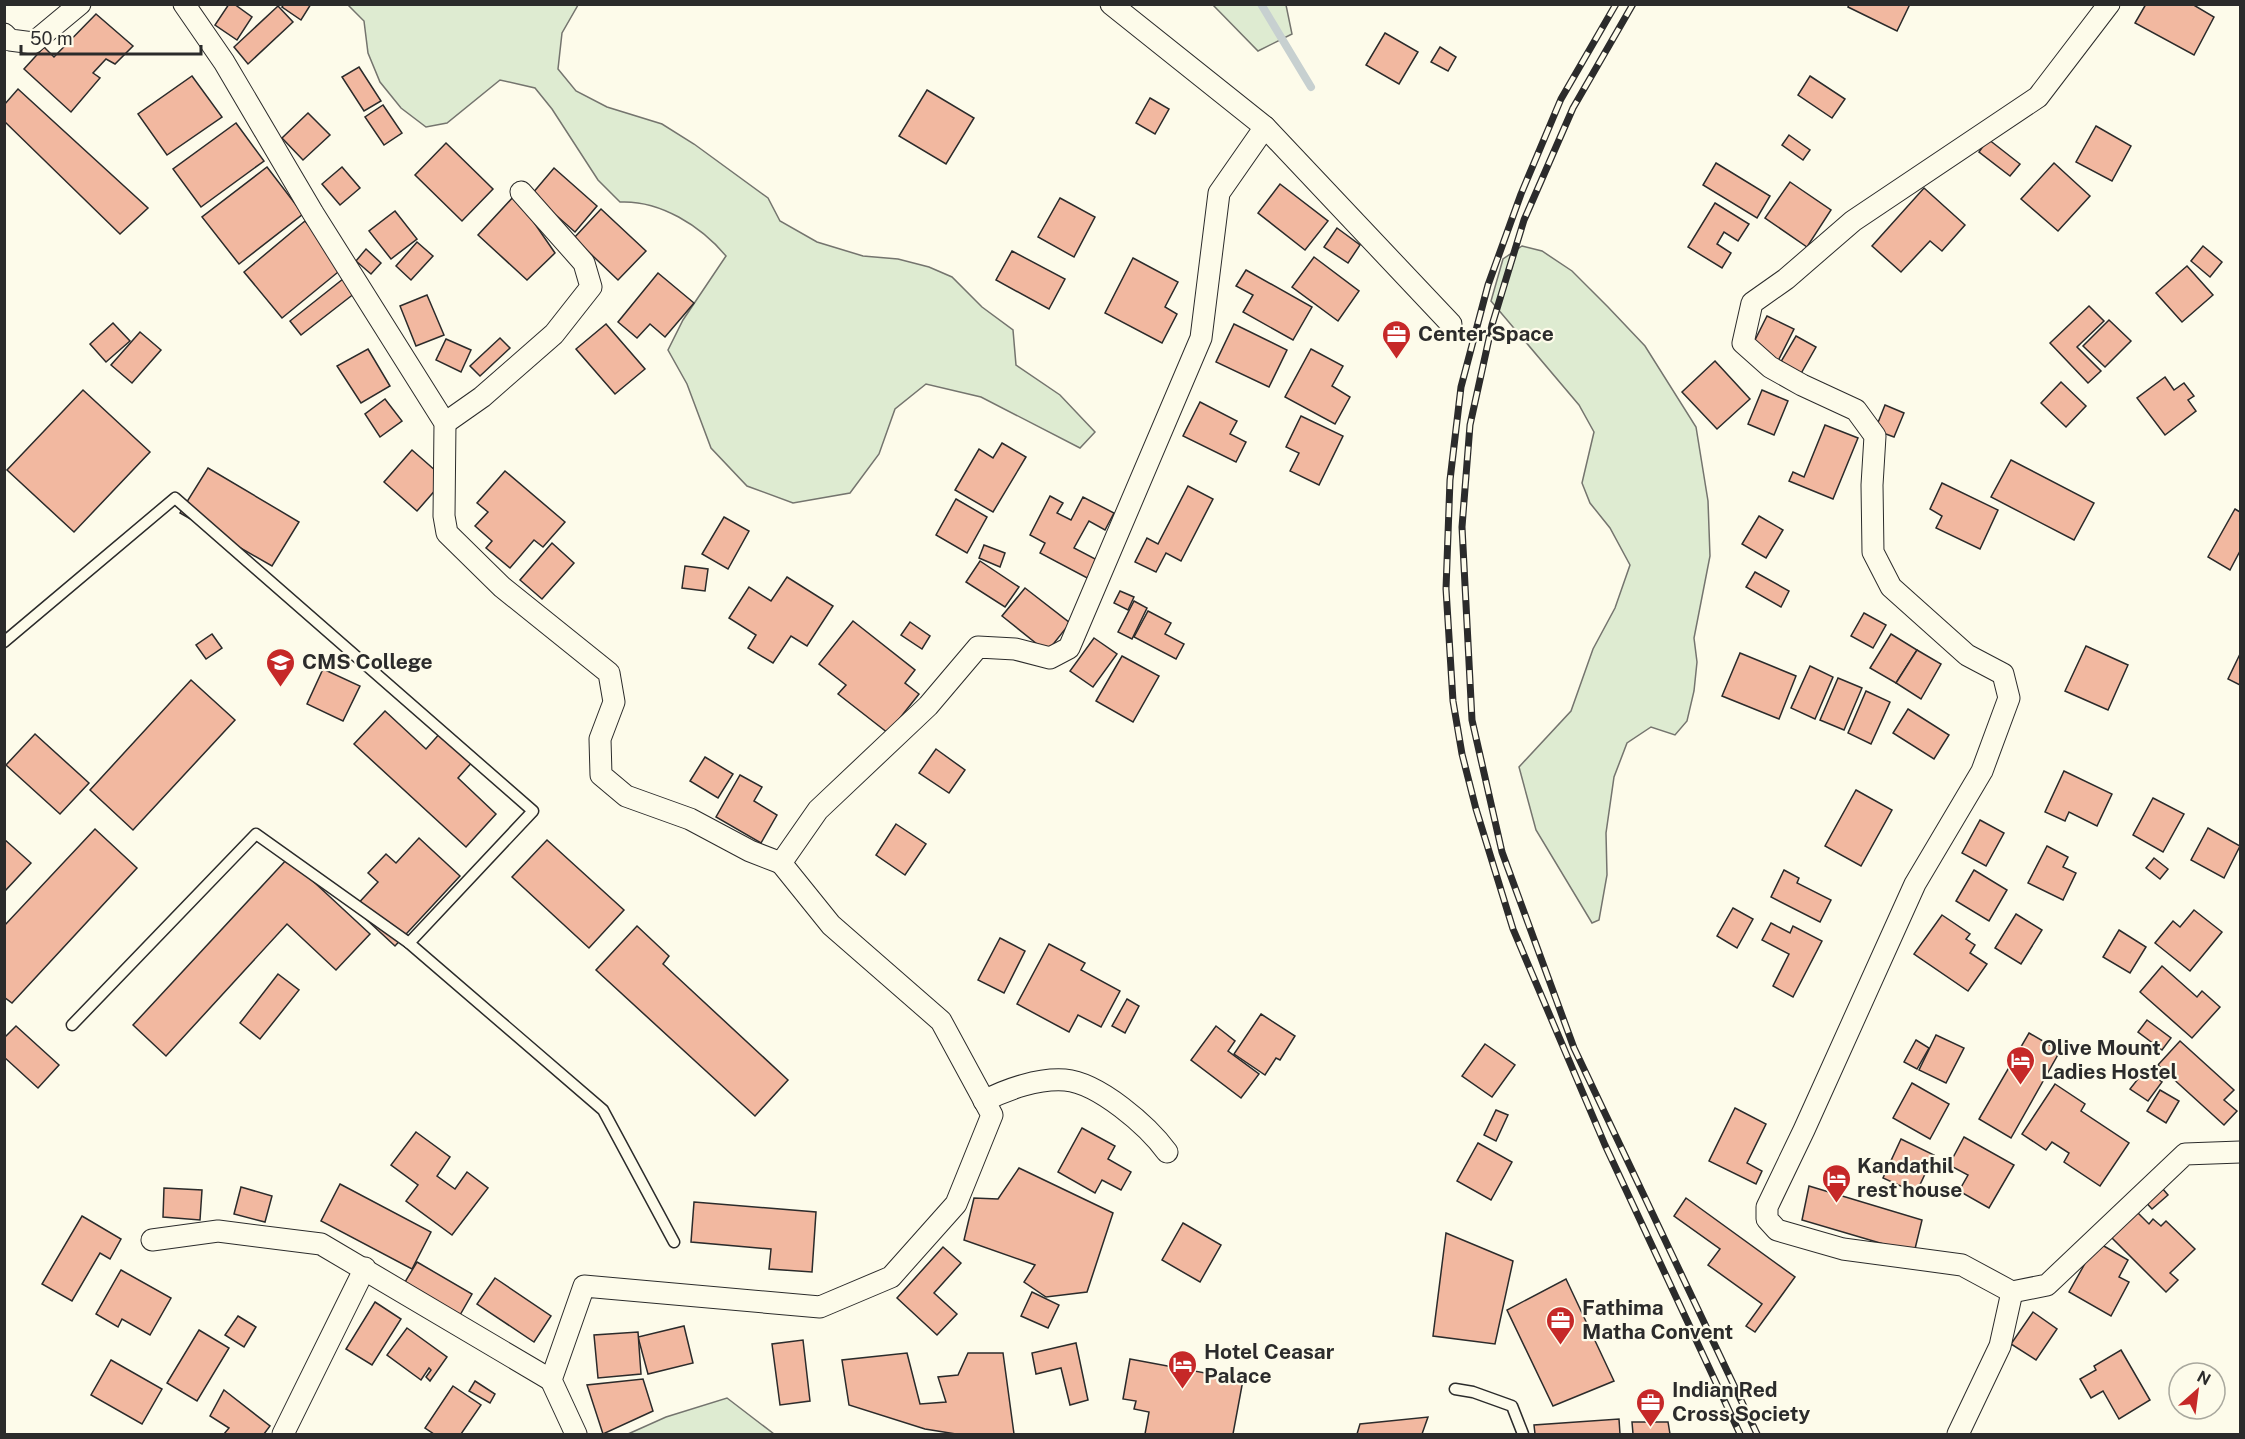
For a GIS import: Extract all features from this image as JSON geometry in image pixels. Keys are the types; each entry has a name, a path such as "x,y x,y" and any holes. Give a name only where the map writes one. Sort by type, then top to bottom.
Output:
{"street":[{"path":"4,34 10,40 33,43 80,4"},
{"path":"184,4 224,62 313,213 445,423 444,516 447,533 502,587 609,673 614,702 600,739 600,775 626,796 690,819 750,851 781,863 831,925 941,1021 992,1115 956,1204 891,1277 820,1307 584,1286 551,1380"},
{"path":"1111,4 1265,127 1451,324"},
{"path":"2109,4 2038,97 1852,221 1786,279 1752,303 1743,343 1770,367 1856,410 1875,436 1872,485 1873,552 1891,587 1967,655 2002,674 2009,698 1982,771 1910,894 1767,1207 1767,1219 1777,1230 1844,1249 1962,1265 2012,1292 2047,1285 2185,1154 2241,1152"},
{"path":"781,863 818,810 928,706 978,647 1015,649 1050,658 1069,648 1201,338 1219,193 1265,127"},
{"path":"445,423 482,397 554,334 591,287 584,262 521,192"},
{"path":"984,1101 1020,1087 1066,1080 1083,1085 1125,1112 1151,1131 1167,1152"},
{"path":"152,1240 218,1231 321,1244 551,1380 576,1434"},
{"path":"283,1434 365,1268"},
{"path":"1958,1434 2000,1346 2012,1292"}],"lane":[{"path":"4,642 175,498 533,811 409,943"},
{"path":"72,1026 256,834 409,943 603,1110 675,1242"},
{"path":"1455,1389 1473,1392 1512,1406 1523,1434"}],"green space":[{"path":"348,5 578,5 562,33 558,69 576,91 607,107 662,124 694,144 768,198 780,221 817,242 863,256 898,259 929,267 952,277 982,307 1013,330 1016,365 1060,395 1095,432 1080,448 981,397 926,384 895,409 879,454 850,493 793,503 747,486 711,448 687,384 668,350 683,320 726,256 705,235 679,217 650,205 620,202 598,180 552,109 535,88 500,80 447,123 426,127 401,108 380,82 368,53 364,21"},
{"path":"1213,5 1286,5 1292,34 1258,51"},
{"path":"1522,246 1542,251 1572,271 1645,346 1696,427 1708,501 1710,556 1694,638 1697,662 1694,691 1687,721 1675,735 1651,727 1627,743 1614,777 1606,833 1607,875 1599,920 1592,923 1536,830 1519,767 1571,711 1593,649 1615,608 1630,565 1610,528 1590,503 1582,483 1594,432 1579,405 1491,301 1503,259"},
{"path":"727,1398 774,1434 628,1434 666,1417"}],"building":[{"path":"229,4 234,4 252,17 237,40 215,25"},
{"path":"284,4 311,4 301,20 282,7"},
{"path":"1849,4 1910,4 1897,31 1848,7"},
{"path":"2146,4 2192,4 2214,17 2194,55 2135,23"},
{"path":"278,6 293,22 248,64 234,47"},
{"path":"96,14 133,46 115,64 106,59 93,73 100,78 71,112 24,69 44,47 54,57"},
{"path":"1385,33 1418,52 1399,84 1366,65"},
{"path":"1440,47 1456,57 1448,71 1431,62"},
{"path":"359,67 381,101 364,111 342,77"},
{"path":"192,76 222,117 167,155 138,114"},
{"path":"1810,76 1845,99 1832,118 1798,95"},
{"path":"18,89 148,208 120,234 4,121 4,105"},
{"path":"927,90 974,118 946,164 899,136"},
{"path":"1150,98 1169,109 1155,134 1136,123"},
{"path":"383,105 402,133 384,145 365,117"},
{"path":"308,113 330,135 303,160 282,138"},
{"path":"236,123 264,161 201,207 173,169"},
{"path":"2096,126 2131,146 2112,181 2076,162"},
{"path":"1789,135 1810,150 1803,160 1782,145"},
{"path":"1988,139 2020,164 2010,176 1979,152"},
{"path":"446,143 493,189 462,221 415,175"},
{"path":"1716,163 1770,196 1757,218 1703,185"},
{"path":"2054,163 2090,196 2058,231 2021,199"},
{"path":"267,167 303,214 239,264 202,217"},
{"path":"342,167 360,188 340,205 322,184"},
{"path":"554,168 597,206 575,232 532,194"},
{"path":"1790,182 1831,210 1807,247 1765,218"},
{"path":"1280,184 1328,221 1305,250 1258,213"},
{"path":"1924,188 1965,225 1942,251 1930,241 1901,272 1872,246"},
{"path":"515,195 555,253 527,280 478,235"},
{"path":"1060,198 1095,217 1074,257 1038,237"},
{"path":"1715,203 1749,224 1738,241 1724,232 1717,244 1731,253 1722,268 1688,247"},
{"path":"601,209 646,251 618,280 574,238"},
{"path":"395,211 417,239 391,259 369,231"},
{"path":"305,221 343,268 282,318 244,272"},
{"path":"1337,228 1360,245 1348,263 1324,247"},
{"path":"417,242 433,256 411,280 396,266"},
{"path":"2203,246 2222,262 2210,277 2191,261"},
{"path":"366,249 381,263 371,274 356,261"},
{"path":"1012,251 1065,279 1049,309 996,280"},
{"path":"1314,257 1359,291 1338,321 1292,287"},
{"path":"1133,258 1178,282 1165,307 1177,314 1162,343 1105,313"},
{"path":"2187,266 2213,295 2182,322 2156,293"},
{"path":"1246,270 1312,307 1293,340 1243,312 1253,295 1236,286"},
{"path":"658,273 694,303 665,337 650,324 637,338 618,322"},
{"path":"343,279 355,293 301,335 290,321"},
{"path":"427,295 444,335 416,346 400,306"},
{"path":"2089,306 2104,321 2077,347 2101,371 2088,383 2050,343"},
{"path":"1767,316 1794,329 1776,365 1749,352"},
{"path":"2109,320 2131,341 2105,367 2083,346"},
{"path":"113,323 130,341 106,362 90,344"},
{"path":"606,324 645,369 615,394 576,349"},
{"path":"1234,324 1287,350 1269,387 1216,362"},
{"path":"140,332 161,350 132,383 111,365"},
{"path":"1796,336 1816,347 1795,384 1775,372"},
{"path":"500,338 510,348 480,376 470,366"},
{"path":"446,339 471,350 461,372 436,360"},
{"path":"368,349 390,386 361,403 337,366"},
{"path":"1311,349 1343,366 1332,386 1350,397 1335,424 1285,397"},
{"path":"1715,361 1750,399 1717,429 1682,392"},
{"path":"2165,377 2174,390 2184,383 2194,396 2188,400 2196,411 2165,435 2137,398"},
{"path":"2061,382 2086,406 2066,427 2041,403"},
{"path":"83,390 150,452 74,532 7,470"},
{"path":"1762,390 1788,401 1774,435 1748,424"},
{"path":"385,399 402,421 380,437 365,414"},
{"path":"1200,402 1237,421 1230,434 1246,442 1236,462 1183,436"},
{"path":"1885,405 1904,413 1894,437 1875,430"},
{"path":"1301,416 1343,436 1319,485 1290,471 1299,453 1286,447"},
{"path":"1825,425 1858,438 1833,499 1789,481 1793,472 1804,477"},
{"path":"1002,443 1026,457 993,512 955,490 979,449 993,458"},
{"path":"412,450 445,479 417,511 384,482"},
{"path":"2011,460 2094,503 2074,540 1991,497"},
{"path":"208,468 299,522 272,566 180,513"},
{"path":"505,471 565,522 543,547 534,540 510,568 486,548 492,541 475,526 488,512 477,503"},
{"path":"1942,483 1998,510 1980,549 1936,528 1942,516 1930,509"},
{"path":"1188,486 1213,499 1181,561 1166,553 1156,572 1135,562 1147,538 1158,544"},
{"path":"1050,496 1063,503 1057,513 1071,520 1083,497 1114,513 1105,530 1089,521 1074,548 1101,562 1091,580 1040,553 1045,543 1030,535"},
{"path":"956,499 987,517 967,553 936,535"},
{"path":"2235,509 2240,512 2240,551 2230,570 2208,557"},
{"path":"1759,516 1783,530 1766,558 1742,544"},
{"path":"724,517 749,531 728,569 702,554"},
{"path":"552,543 574,563 542,599 520,580"},
{"path":"984,545 1005,553 1000,567 979,558"},
{"path":"980,561 1019,587 1005,607 966,582"},
{"path":"685,566 708,569 705,591 682,588"},
{"path":"1755,572 1789,591 1781,607 1746,587"},
{"path":"787,577 833,606 807,646 791,636 773,663 748,648 756,635 729,618 749,587 771,601"},
{"path":"1025,588 1070,623 1047,652 1002,616"},
{"path":"1120,591 1134,597 1128,610 1114,603"},
{"path":"1134,601 1147,608 1132,639 1118,632"},
{"path":"1148,611 1171,623 1165,634 1184,644 1176,659 1134,637"},
{"path":"1864,613 1886,625 1873,648 1851,636"},
{"path":"853,621 915,670 905,683 919,694 888,733 838,694 846,685 819,664"},
{"path":"910,622 930,636 922,649 901,635"},
{"path":"212,634 222,648 206,659 196,645"},
{"path":"1891,634 1917,650 1896,683 1870,668"},
{"path":"1094,638 1117,654 1093,687 1070,671"},
{"path":"2086,646 2128,665 2108,710 2065,691"},
{"path":"1917,650 1941,664 1921,699 1896,683"},
{"path":"1740,653 1796,676 1779,719 1722,696"},
{"path":"2240,654 2240,685 2228,679"},
{"path":"1122,656 1159,676 1133,722 1096,701"},
{"path":"1810,666 1833,677 1815,719 1791,708"},
{"path":"323,669 360,686 343,721 307,704"},
{"path":"1838,678 1862,688 1844,730 1820,720"},
{"path":"191,680 235,720 133,830 90,790"},
{"path":"1866,691 1890,702 1871,744 1848,733"},
{"path":"1908,709 1949,735 1934,759 1893,733"},
{"path":"385,711 426,749 442,731 474,760 458,778 496,814 466,847 354,744"},
{"path":"35,734 89,783 60,814 6,765"},
{"path":"936,749 965,770 949,793 919,773"},
{"path":"705,757 733,774 718,798 690,781"},
{"path":"2064,771 2112,794 2097,826 2069,812 2065,821 2045,812"},
{"path":"740,775 762,787 754,801 777,815 761,843 716,817"},
{"path":"1856,790 1892,810 1861,866 1825,846"},
{"path":"2153,798 2184,814 2163,852 2133,835"},
{"path":"1980,820 2004,833 1986,866 1962,853"},
{"path":"896,824 926,844 905,875 876,855"},
{"path":"2208,828 2240,846 2224,878 2191,860"},
{"path":"95,829 137,868 12,1003 4,997 4,926"},
{"path":"419,838 460,876 395,946 354,908 378,882 368,873 386,854 396,863"},
{"path":"4,839 31,863 4,892"},
{"path":"547,840 624,910 589,948 512,877"},
{"path":"2047,846 2068,857 2063,867 2076,873 2063,900 2028,883"},
{"path":"288,858 370,934 336,970 287,924 166,1056 133,1025"},
{"path":"2154,858 2168,869 2160,879 2146,868"},
{"path":"1784,870 1799,878 1797,883 1831,900 1820,922 1771,897"},
{"path":"1974,870 2007,890 1989,921 1956,901"},
{"path":"1733,908 1753,919 1737,948 1717,936"},
{"path":"2194,910 2222,932 2190,971 2155,943 2173,921 2180,927"},
{"path":"2016,914 2042,930 2021,964 1995,948"},
{"path":"1942,915 1970,934 1966,939 1975,945 1970,953 1987,964 1968,991 1914,954"},
{"path":"1771,923 1790,933 1793,926 1822,941 1793,997 1773,986 1789,954 1762,940"},
{"path":"637,926 669,956 663,964 788,1080 755,1116 596,970"},
{"path":"2119,930 2146,947 2130,973 2103,957"},
{"path":"1000,938 1025,951 1004,993 978,980"},
{"path":"1049,944 1085,963 1081,970 1120,991 1101,1027 1078,1015 1069,1032 1017,1004"},
{"path":"2162,966 2197,997 2202,991 2220,1007 2192,1038 2140,992"},
{"path":"278,974 299,990 260,1039 240,1023"},
{"path":"1127,999 1139,1006 1125,1033 1112,1026"},
{"path":"1261,1014 1295,1036 1280,1060 1276,1058 1265,1075 1234,1054"},
{"path":"2147,1020 2171,1038 2162,1050 2138,1032"},
{"path":"16,1026 59,1065 38,1088 4,1057 4,1038"},
{"path":"1216,1026 1235,1041 1228,1051 1259,1074 1241,1098 1191,1060"},
{"name":"Olive Mount Ladies Hostel","path":"2029,1033 2060,1051 2011,1138 1979,1119"},
{"path":"1936,1035 1964,1048 1946,1083 1919,1070"},
{"path":"1916,1040 1929,1048 1917,1069 1904,1062"},
{"path":"2180,1041 2234,1090 2224,1100 2237,1111 2224,1125 2158,1065"},
{"path":"1485,1044 1515,1065 1492,1097 1462,1076"},
{"path":"2145,1070 2162,1082 2148,1101 2130,1089"},
{"path":"1912,1083 1949,1104 1930,1139 1893,1118"},
{"path":"2055,1084 2085,1104 2081,1111 2129,1143 2100,1186 2064,1162 2069,1153 2052,1142 2046,1150 2022,1134"},
{"path":"2160,1090 2179,1101 2166,1123 2147,1111"},
{"path":"1735,1108 1766,1124 1747,1163 1762,1171 1756,1184 1709,1161"},
{"path":"1496,1110 1508,1115 1496,1141 1484,1135"},
{"path":"1082,1128 1115,1146 1108,1159 1131,1172 1121,1190 1102,1180 1095,1193 1058,1172"},
{"path":"416,1132 450,1157 437,1176 455,1189 467,1172 488,1188 452,1235 406,1201 418,1185 391,1165"},
{"path":"1964,1137 2014,1165 1989,1208 1959,1191 1968,1175 1949,1165"},
{"path":"1901,1139 1934,1155 1916,1193 1883,1178"},
{"path":"1478,1143 1512,1162 1491,1200 1457,1181"},
{"path":"1019,1168 1113,1213 1087,1292 1046,1297 1024,1282 1035,1265 964,1240 974,1198 998,1199"},
{"path":"2157,1182 2168,1195 2152,1209 2141,1197"},
{"path":"340,1184 431,1232 412,1269 321,1221"},
{"name":"Kandathil rest house","path":"1809,1186 1922,1220 1914,1253 1802,1220"},
{"path":"241,1187 272,1196 265,1222 234,1214"},
{"path":"164,1188 202,1190 200,1220 163,1217"},
{"path":"1686,1198 1795,1277 1755,1332 1746,1326 1762,1304 1708,1265 1720,1249 1674,1216"},
{"path":"694,1202 816,1212 812,1272 769,1269 771,1249 691,1242"},
{"path":"2136,1211 2149,1224 2153,1219 2161,1226 2166,1221 2195,1249 2170,1273 2178,1280 2166,1292 2110,1236"},
{"path":"82,1216 121,1239 110,1259 100,1253 72,1301 42,1284"},
{"path":"1183,1223 1221,1245 1200,1282 1162,1260"},
{"path":"1446,1233 1513,1261 1495,1344 1433,1336"},
{"path":"2097,1242 2128,1260 2119,1277 2129,1282 2111,1316 2069,1292"},
{"path":"943,1247 961,1263 934,1293 957,1314 937,1335 897,1298"},
{"path":"417,1262 472,1294 460,1315 405,1282"},
{"path":"121,1270 171,1298 150,1335 122,1319 118,1327 96,1314"},
{"path":"495,1278 551,1316 534,1342 477,1304"},
{"name":"Fathima Matha Convent","path":"1566,1279 1614,1381 1553,1406 1507,1310"},
{"path":"1032,1292 1059,1305 1048,1328 1021,1316"},
{"path":"375,1302 401,1319 372,1365 346,1349"},
{"path":"2033,1312 2057,1329 2036,1360 2011,1344"},
{"path":"238,1316 256,1327 244,1347 225,1335"},
{"path":"684,1326 693,1363 648,1374 638,1337"},
{"path":"407,1328 447,1357 430,1381 426,1377 431,1370 429,1368 421,1380 387,1355"},
{"path":"199,1330 229,1348 197,1401 167,1383"},
{"path":"638,1332 641,1374 598,1378 594,1335"},
{"path":"803,1340 810,1401 780,1405 772,1344"},
{"path":"1076,1343 1088,1400 1070,1405 1061,1368 1036,1374 1032,1353"},
{"path":"2121,1350 2150,1400 2119,1419 2103,1391 2091,1398 2080,1379 2096,1370 2094,1366"},
{"path":"907,1353 920,1404 946,1402 938,1377 958,1375 968,1353 1003,1353 1014,1434 956,1434 925,1429 849,1405 842,1360"},
{"name":"Hotel Ceasar Palace","path":"1130,1359 1243,1380 1233,1434 1145,1434 1149,1412 1134,1409 1136,1401 1123,1399"},
{"path":"111,1360 162,1389 142,1424 91,1395"},
{"path":"643,1379 653,1411 603,1434 587,1385"},
{"path":"475,1381 495,1394 490,1403 469,1391"},
{"path":"453,1386 481,1405 461,1434 434,1434 425,1428"},
{"path":"224,1390 270,1426 264,1434 224,1434 229,1428 210,1416"},
{"path":"1428,1417 1422,1434 1357,1434 1360,1424"},
{"path":"1619,1419 1620,1434 1535,1434 1534,1425"},
{"name":"Indian Red Cross Society","path":"1632,1422 1668,1422 1670,1434 1633,1434"}],"waterway":[{"path":"1261,4 1311,87"}],"railway":[{"path":"1616,4 1561,99 1521,194 1488,285 1461,387 1450,480 1446,589 1453,701 1462,754 1476,809 1513,929 1605,1145 1740,1434"},
{"path":"1633,4 1573,108 1524,220 1492,325 1470,425 1462,527 1472,720 1502,852 1574,1048 1757,1434"}],"place":[{"name":"Center Space","path":"1397,360"},
{"name":"CMS College","path":"281,688"},
{"name":"Olive Mount Ladies Hostel","path":"2020,1086"},
{"name":"Kandathil rest house","path":"1836,1204"},
{"name":"Fathima Matha Convent","path":"1561,1346"},
{"name":"Hotel Ceasar Palace","path":"1183,1390"},
{"name":"Indian Red Cross Society","path":"1651,1428"}]}
